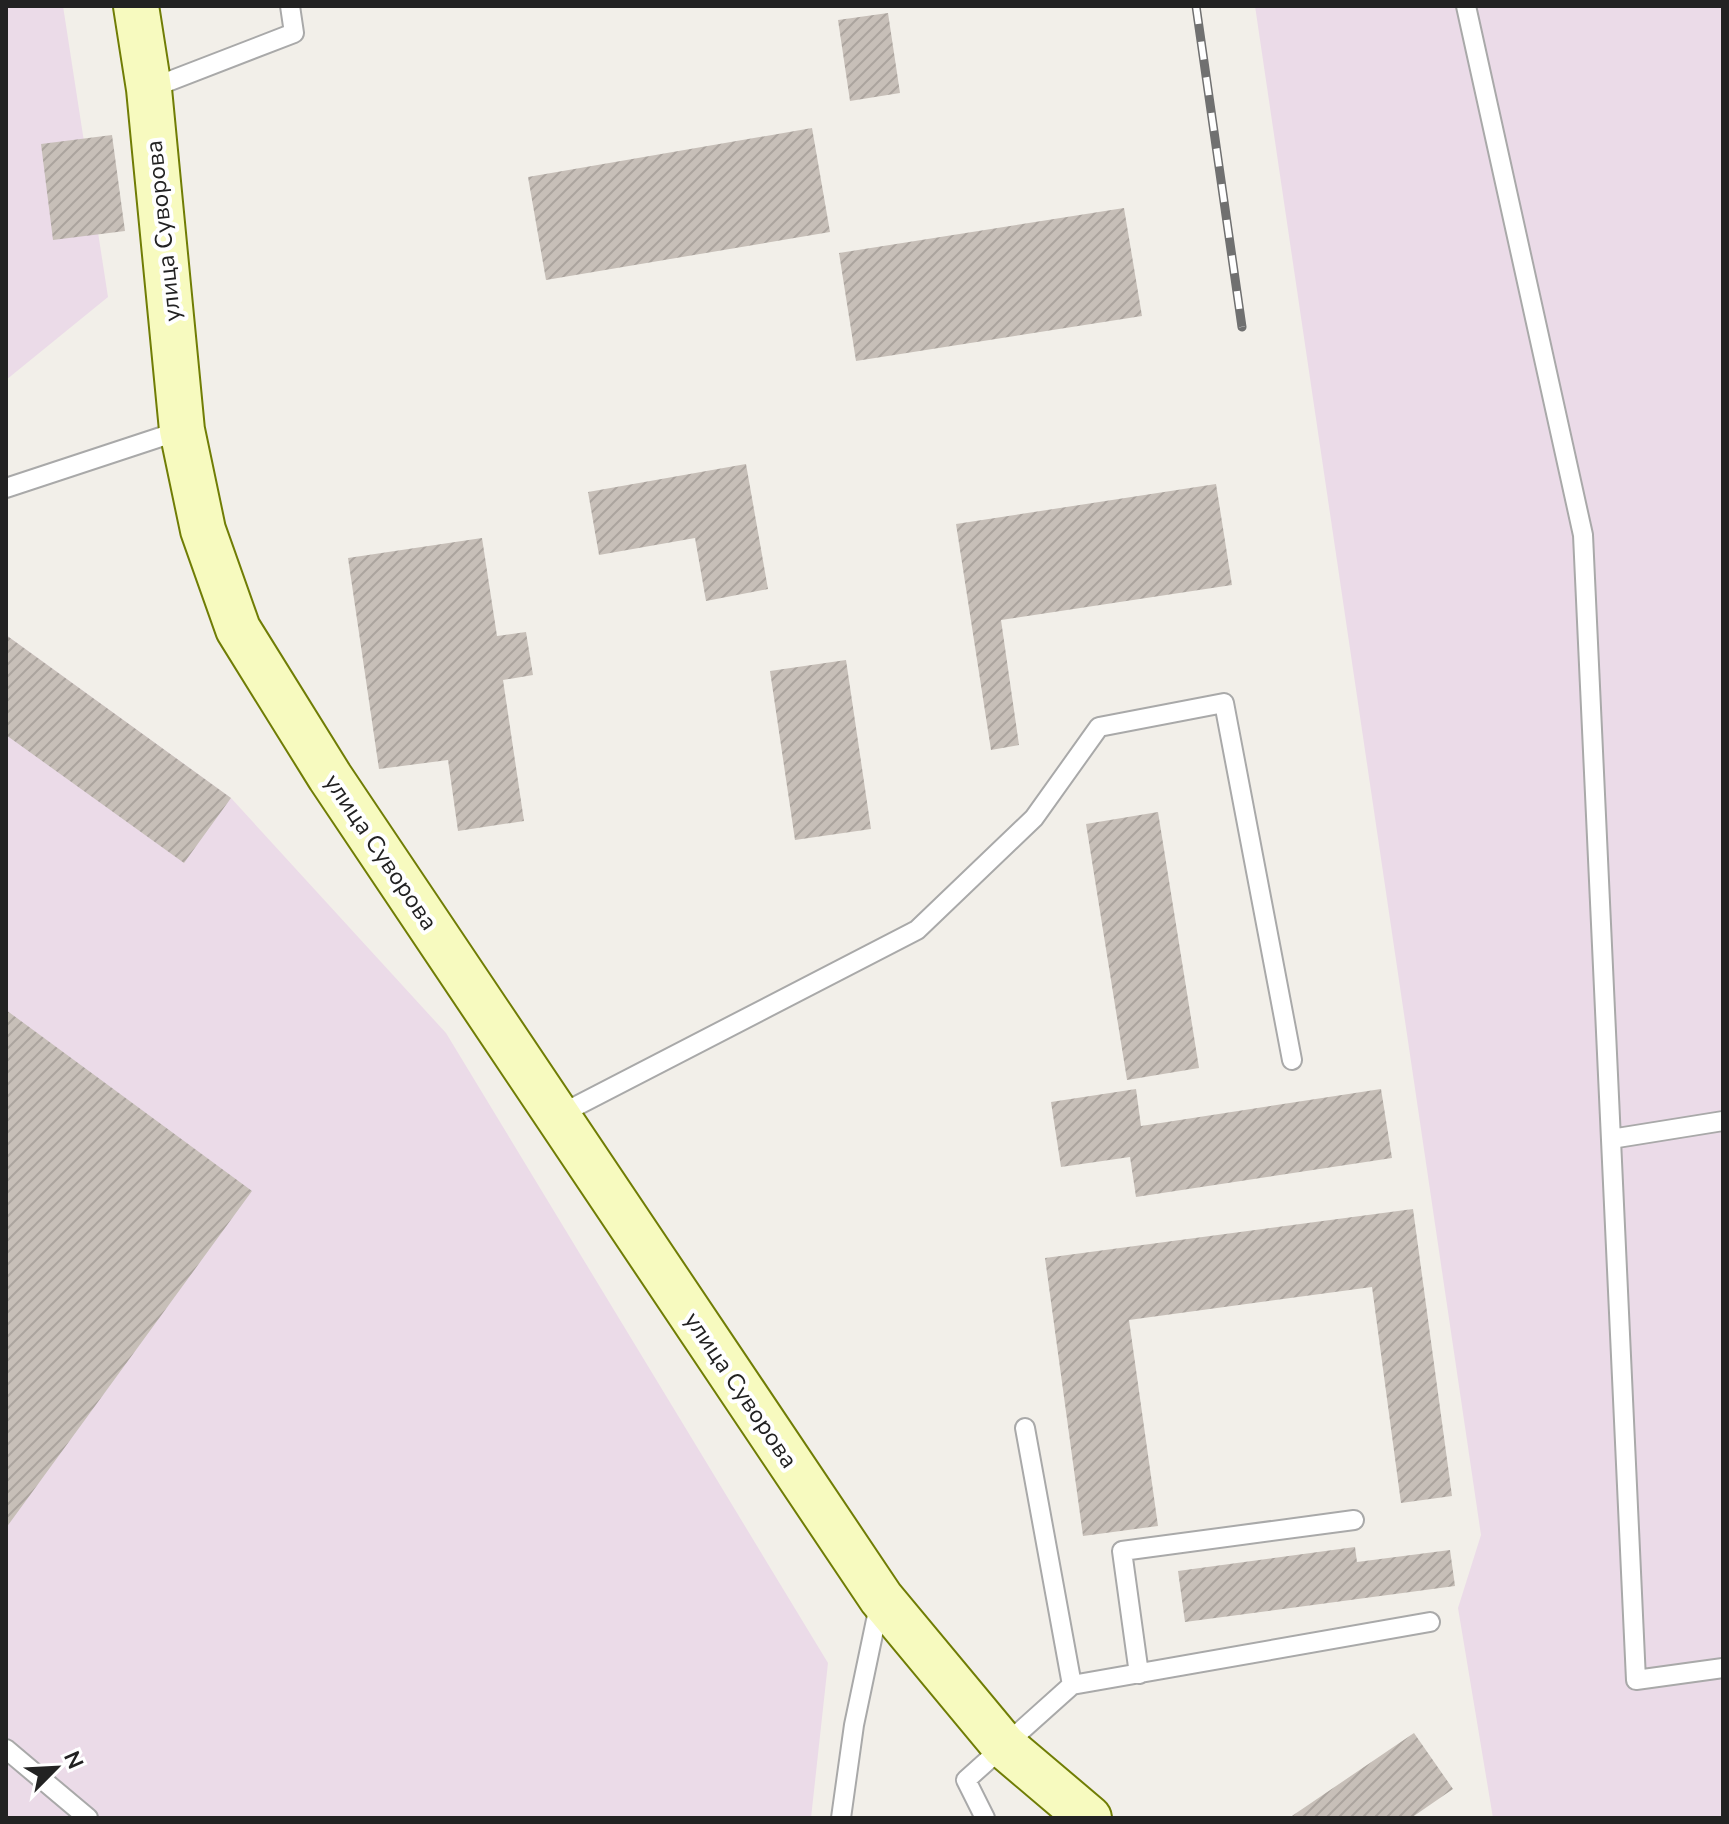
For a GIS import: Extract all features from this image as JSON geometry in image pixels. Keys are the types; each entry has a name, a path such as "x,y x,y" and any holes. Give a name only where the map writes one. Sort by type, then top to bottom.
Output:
{"street":[{"name":"улица Суворова","path":"136,6 149,89 182,430 203,530 238,629 330,777 881,1598 1004,1746 1089,1818"}],"lane":[{"path":"149,89 294,33 290,6"},
{"path":"1466,6 1583,535 1636,1680 1723,1668"},
{"path":"6,488 182,430"},
{"path":"557,1116 917,930 1034,818 1099,727 1224,703 1292,1060"},
{"path":"1611,1139 1723,1121"},
{"path":"1025,1428 1072,1685"},
{"path":"1139,1674 1122,1551 1354,1520"},
{"path":"841,1818 854,1725 881,1598"},
{"path":"985,1818 966,1780 1072,1685 1430,1622"},
{"path":"6,1749 88,1818"}],"shaded area":[{"path":"6,6 63,6 108,297 6,380"},
{"path":"1255,6 1723,6 1723,1818 1493,1818 1458,1608 1481,1535"},
{"path":"6,635 231,798 446,1033 828,1663 811,1818 6,1818"}],"building":[{"path":"888,13 900,93 850,101 838,20"},
{"path":"812,128 830,232 546,280 528,177"},
{"path":"112,135 125,231 53,240 41,144"},
{"path":"1124,208 1142,316 856,361 839,253"},
{"path":"746,464 768,589 706,601 695,538 599,555 588,492"},
{"path":"1216,484 1232,585 1001,620 1019,745 991,750 956,524"},
{"path":"482,538 497,636 526,632 533,675 503,680 524,821 458,831 448,760 379,769 348,558"},
{"path":"6,635 231,798 184,863 6,735"},
{"path":"846,660 871,829 795,840 770,671"},
{"path":"1158,812 1199,1068 1127,1080 1086,824"},
{"path":"6,1010 252,1191 6,1528"},
{"path":"1136,1089 1141,1126 1381,1089 1392,1158 1136,1197 1130,1157 1061,1167 1051,1102"},
{"path":"1413,1209 1452,1496 1401,1503 1372,1287 1129,1320 1158,1526 1083,1536 1045,1258"},
{"path":"1355,1547 1357,1562 1450,1550 1455,1586 1185,1622 1178,1571"},
{"path":"1414,1733 1453,1789 1411,1818 1289,1818"}],"railway":[{"path":"1196,6 1242,327"}]}
